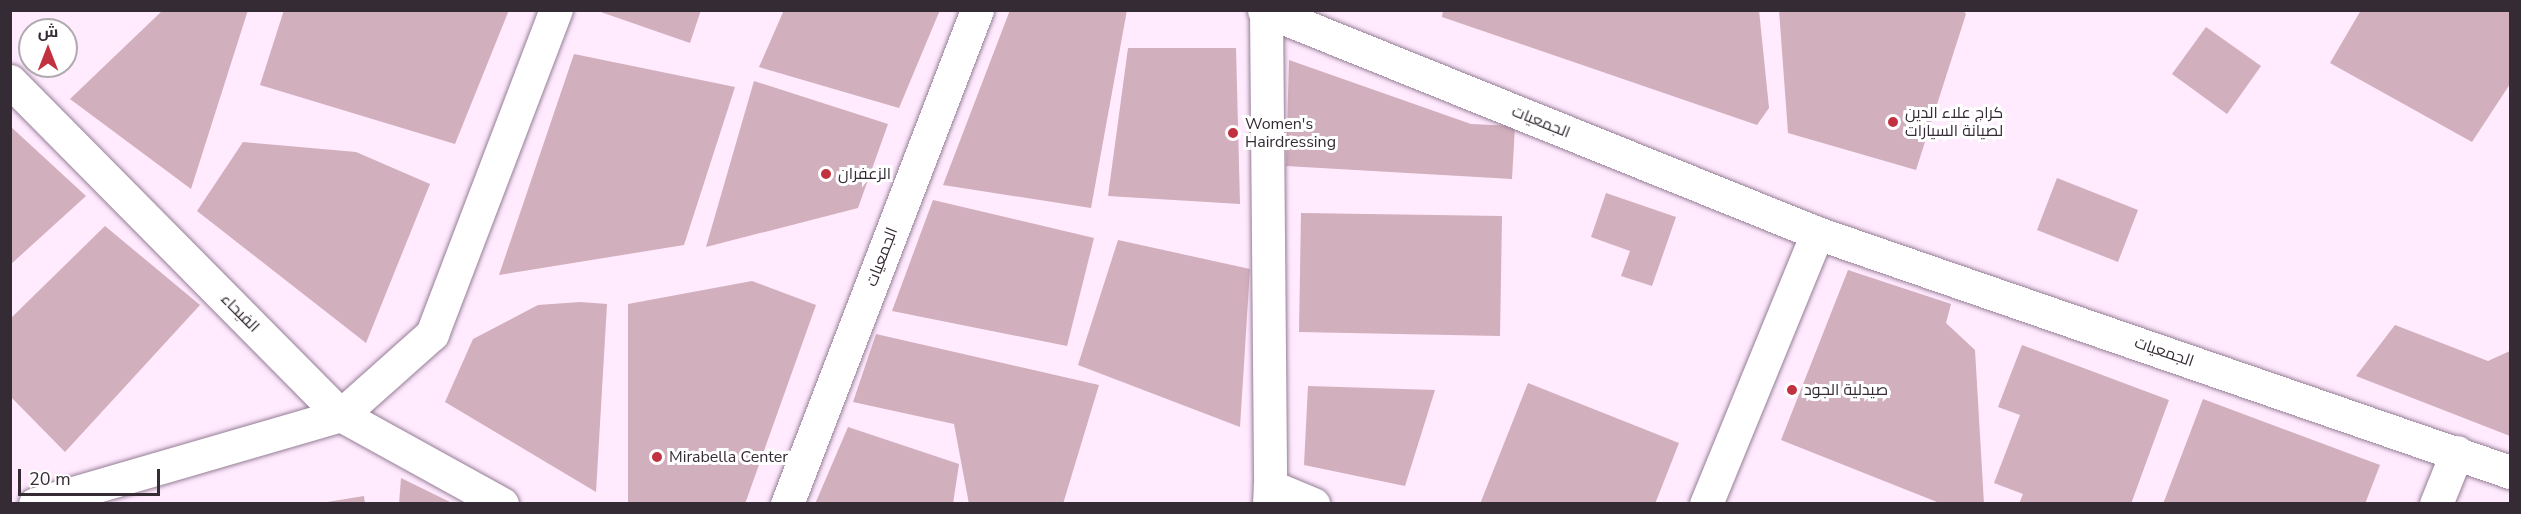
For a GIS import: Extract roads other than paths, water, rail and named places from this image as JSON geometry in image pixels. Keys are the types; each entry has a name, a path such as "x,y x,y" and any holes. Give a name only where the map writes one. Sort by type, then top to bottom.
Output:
{"street":[{"path":"35,504 341,415 432,334 556,10"},
{"name":"الجمعيات","path":"787,504 977,10"},
{"name":"الجمعيات","path":"1313,504 1270,495 1265,11 1817,233 2511,472"},
{"name":"الفيحاء","path":"10,81 341,415 502,504"},
{"path":"1706,504 1817,233"},
{"path":"2436,504 2457,452"}],"place":[{"name":"كراج علاء الدين لصيانة السيارات","path":"1893,122"},
{"name":"Women's Hairdressing","path":"1233,133"},
{"name":"الزعفران","path":"826,174"},
{"name":"صيدلية الجود","path":"1792,390"},
{"name":"Mirabella Center","path":"657,457"}]}
